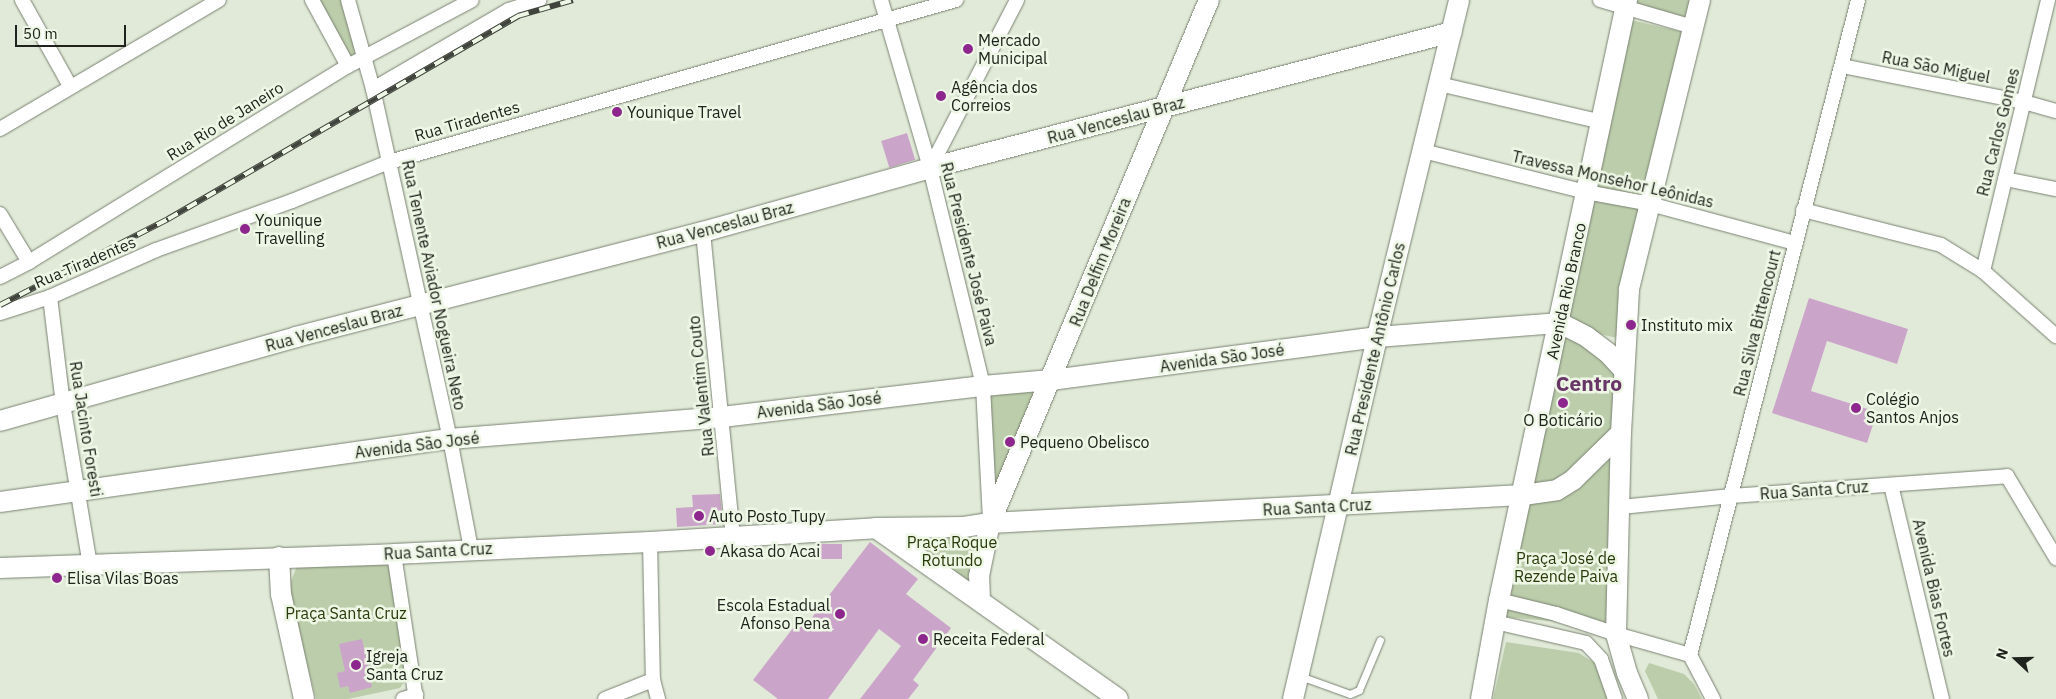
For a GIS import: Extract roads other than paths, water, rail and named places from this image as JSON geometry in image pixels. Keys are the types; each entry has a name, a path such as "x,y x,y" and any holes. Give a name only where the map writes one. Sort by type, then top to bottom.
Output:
{"main road":[{"name":"Rua Delfim Moreira","path":"990,523 1209,0"},
{"name":"Rua Presidente Antônio Carlos","path":"1293,699 1377,337 1459,0"},
{"path":"1638,699 1627,673 1616,634 1621,507 1621,433 1629,289 1700,0"},
{"name":"Avenida Rio Branco","path":"1480,699 1499,600 1560,323 1627,3"},
{"name":"Rua Venceslau Braz","path":"0,421 296,337 703,232 930,168 1452,32"},
{"path":"1560,323 1587,337 1608,353 1624,370"},
{"name":"Avenida São José","path":"0,502 450,439 722,417 983,386 1051,380 1377,337 1560,323"},
{"name":"Rua Santa Cruz","path":"990,523 1523,495 1557,490 1573,480 1621,433"},
{"path":"876,528 964,527 990,523 979,576 980,601"},
{"path":"876,528 1118,699"},
{"name":"Rua Santa Cruz","path":"0,568 394,554 650,542 876,528"},
{"path":"279,557 281,594 304,699"}],"street":[{"path":"22,0 70,86"},
{"path":"0,129 70,86 219,0"},
{"path":"312,0 348,66"},
{"name":"Rua Tenente Aviador Nogueira Neto","path":"348,0 373,90 450,439 471,549"},
{"name":"Rua Rio de Janeiro","path":"0,277 29,262 348,66 472,0"},
{"path":"373,90 509,10 538,0"},
{"name":"Rua Presidente José Paiva","path":"881,0 885,20 930,168 983,386 990,523"},
{"name":"Rua Tiradentes","path":"0,313 50,298 156,250 292,201 389,162 956,0"},
{"path":"930,168 1017,0"},
{"path":"1600,0 1627,3 1693,27"},
{"name":"Rua Silva Bittencourt","path":"1690,655 1858,0"},
{"name":"Rua Carlos Gomes","path":"1983,271 2048,0"},
{"name":"Rua São Miguel","path":"1842,66 2024,102 2056,111"},
{"path":"1439,84 1602,122"},
{"name":"Travessa Monsehor Leônidas","path":"1423,151 1586,192 1650,204 1795,243"},
{"path":"2005,179 2056,189"},
{"path":"1803,210 1942,245 1983,271 2056,336"},
{"path":"0,214 29,262"},
{"name":"Rua Valentim Couto","path":"703,232 733,536"},
{"name":"Rua Jacinto Foresti","path":"50,298 63,404 90,566"},
{"path":"2044,325 2056,346"},
{"name":"Rua Santa Cruz","path":"1621,507 1730,496 2007,476 2056,558"},
{"name":"Avenida Bias Fortes","path":"1892,485 1942,699"},
{"path":"650,542 653,680 658,699"},
{"path":"394,554 412,698"},
{"path":"1499,600 1556,614 1616,634 1690,655 1713,699"},
{"path":"1495,622 1586,643 1601,659 1615,699"},
{"path":"605,699 653,680"}],"lane":[{"path":"1298,675 1350,694 1359,690 1380,640"}],"railway":[{"path":"0,305 168,219 518,16 573,0"}],"place":[{"name":"Mercado Municipal","path":"968,49"},
{"name":"Agência dos Correios","path":"941,96"},
{"name":"Younique Travel","path":"617,112"},
{"name":"Younique Travelling","path":"245,229"},
{"name":"Instituto mix","path":"1631,325"},
{"name":"O Boticário","path":"1563,403"},
{"name":"Colégio Santos Anjos","path":"1856,408"},
{"name":"Pequeno Obelisco","path":"1010,442"},
{"name":"Auto Posto Tupy","path":"699,516"},
{"name":"Akasa do Acai","path":"710,551"},
{"name":"Elisa Vilas Boas","path":"57,578"},
{"name":"Escola Estadual Afonso Pena","path":"840,614"},
{"name":"Receita Federal","path":"923,639"},
{"name":"Igreja Santa Cruz","path":"356,665"}],"district":[{"name":"Centro","path":"1589,383"}],"park label":[{"name":"Praça Roque Rotundo","path":"952,551"},
{"name":"Praça José de Rezende Paiva","path":"1566,567"},
{"name":"Praça Santa Cruz","path":"346,613"}]}
